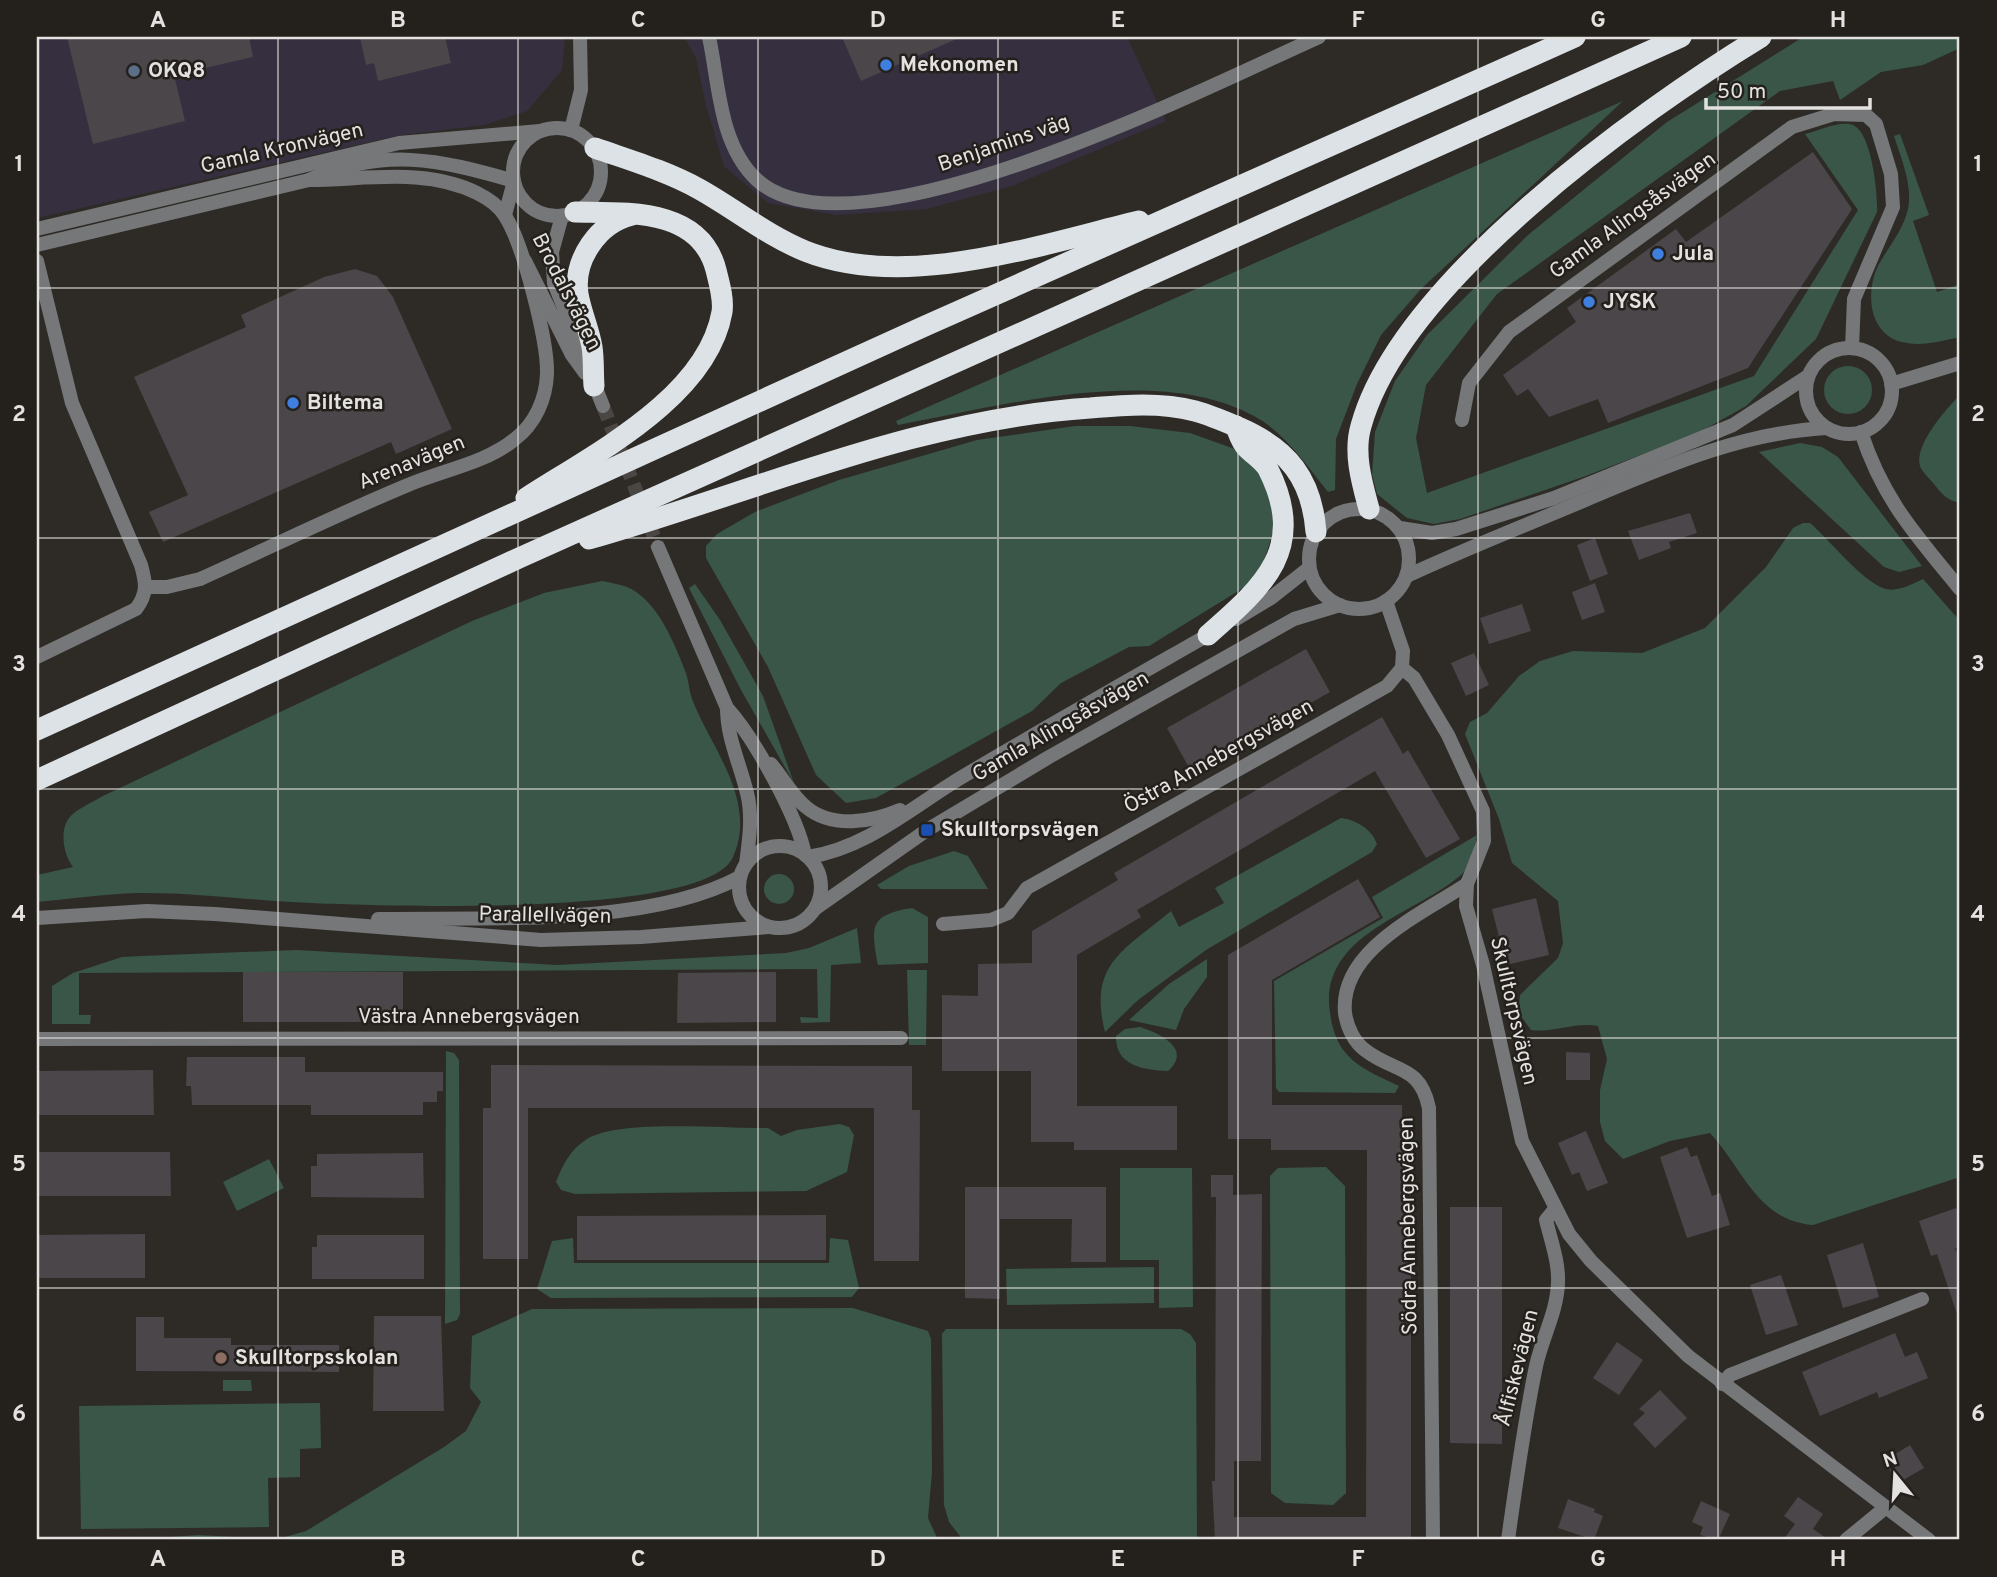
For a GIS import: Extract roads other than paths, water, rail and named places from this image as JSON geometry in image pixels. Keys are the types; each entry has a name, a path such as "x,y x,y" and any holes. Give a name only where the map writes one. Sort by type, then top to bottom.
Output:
{"highway":[{"path":"37,730 1575,37"},
{"path":"37,780 519,558 1681,37"},
{"path":"1369,509 1358,458 1360,428 1380,379 1397,349 1424,312 1465,268 1545,193 1625,129 1761,37"},
{"path":"595,148 698,188 774,236 807,252 869,266 899,267 1009,253 1192,208"},
{"path":"468,535 631,430 668,401 699,364 715,336 722,310 714,263 706,248 681,225 641,214 569,214"},
{"path":"594,386 592,348 578,292 582,261 596,237 610,226 641,214"},
{"path":"519,558 663,518 916,436 1047,410 1142,404 1196,411 1259,437 1291,461 1314,505 1316,531"},
{"path":"1208,635 1254,595 1275,562 1284,538 1280,499 1266,466 1244,444 1236,426"}],"street":[{"path":"570,130 581,90 580,37"},
{"name":"Benjamins väg","path":"709,37 726,125 735,147 754,178 778,193 799,200 850,203 908,197 986,177 1136,118 1320,37"},
{"name":"Gamla Alingsåsvägen","path":"1462,420 1469,383 1509,332 1792,127 1810,120 1853,113 1866,115 1876,124 1895,198 1890,218 1854,299 1852,348"},
{"path":"505,215 518,152 527,139 540,131 560,128 580,134 595,148 602,172 599,189 589,203 569,214 549,215 531,208 522,199 514,181"},
{"name":"Gamla Kronvägen","path":"37,229 398,143 540,131"},
{"name":"Gamla Kronvägen","path":"37,245 309,180 342,165 401,159 461,166 514,181"},
{"name":"Brodalsvägen","path":"309,180 421,177 475,192 505,215 572,355 594,386"},
{"name":"Brodalsvägen","path":"569,214 552,251 554,283 603,406"},
{"path":"37,261 72,402 141,565 147,587 144,599 136,609 37,657"},
{"name":"Arenavägen","path":"147,587 167,587 200,579 409,484 498,450 516,439 537,413 547,374 525,261"},
{"path":"1400,528 1432,533 1456,529 1554,498 1732,425 1808,376 1825,354 1852,348 1866,351 1878,359 1887,370 1891,383 1891,399 1885,414 1875,425 1861,432 1837,433 1815,418 1808,405 1805,390 1808,376"},
{"path":"1891,383 1960,363"},
{"path":"1407,576 1674,463 1754,437 1793,429 1826,428"},
{"path":"1861,432 1871,463 1899,514 1960,589"},
{"path":"1369,509 1386,516 1400,528 1409,551 1407,576 1399,590 1386,601 1363,609 1340,605 1320,591 1310,568 1310,550 1316,531 1339,512 1369,509"},
{"path":"658,547 727,708 747,730 757,747 806,856 820,878 820,896 816,908 798,924 787,928 769,927 752,918 744,908 739,890 749,842 748,795 727,728 727,708"},
{"name":"Gamla Alingsåsvägen","path":"806,856 838,850 861,840 1271,598 1310,568"},
{"path":"1386,601 1403,651 1402,667"},
{"name":"Gamla Alingsåsvägen","path":"816,908 927,830 1105,724 1294,619 1340,605"},
{"name":"Skulltorpsvägen","path":"1402,667 1414,678 1448,735 1483,811 1484,841 1467,884 1466,906 1483,965 1517,1122 1526,1151 1555,1209 1591,1261 1650,1321 1722,1384 1929,1540"},
{"name":"Östra Annebergsvägen","path":"943,923 991,920 1008,913 1027,888 1387,686 1402,667"},
{"path":"757,747 805,807 827,819 861,821 936,794"},
{"path":"743,871 754,855 771,847 790,848 806,856"},
{"name":"Parallellvägen","path":"321,920 564,915 653,906 697,897 743,871"},
{"name":"Södra Annebergsvägen","path":"1433,1540 1429,1108 1427,1096 1412,1074 1366,1051 1355,1040 1346,1019 1344,997 1350,976 1372,949 1467,884"},
{"name":"Parallellvägen","path":"37,918 147,911 321,920 541,940 769,927"},
{"name":"Västra Annebergsvägen","path":"37,1039 901,1038"},
{"name":"Ålfiskevägen","path":"1508,1540 1527,1412 1558,1283 1546,1220 1555,1209"},
{"path":"1722,1384 1730,1375 1922,1299"},
{"path":"1846,1540 1885,1508"}],"tunnel":[{"path":"603,406 658,547"}],"place":[{"name":"Mekonomen","path":"886,65"},
{"name":"OKQ8","path":"134,71"},
{"name":"Jula","path":"1658,254"},
{"name":"JYSK","path":"1589,302"},
{"name":"Biltema","path":"293,403"},
{"name":"Skulltorpsvägen","path":"927,830"},
{"name":"Skulltorpsskolan","path":"221,1358"}]}
